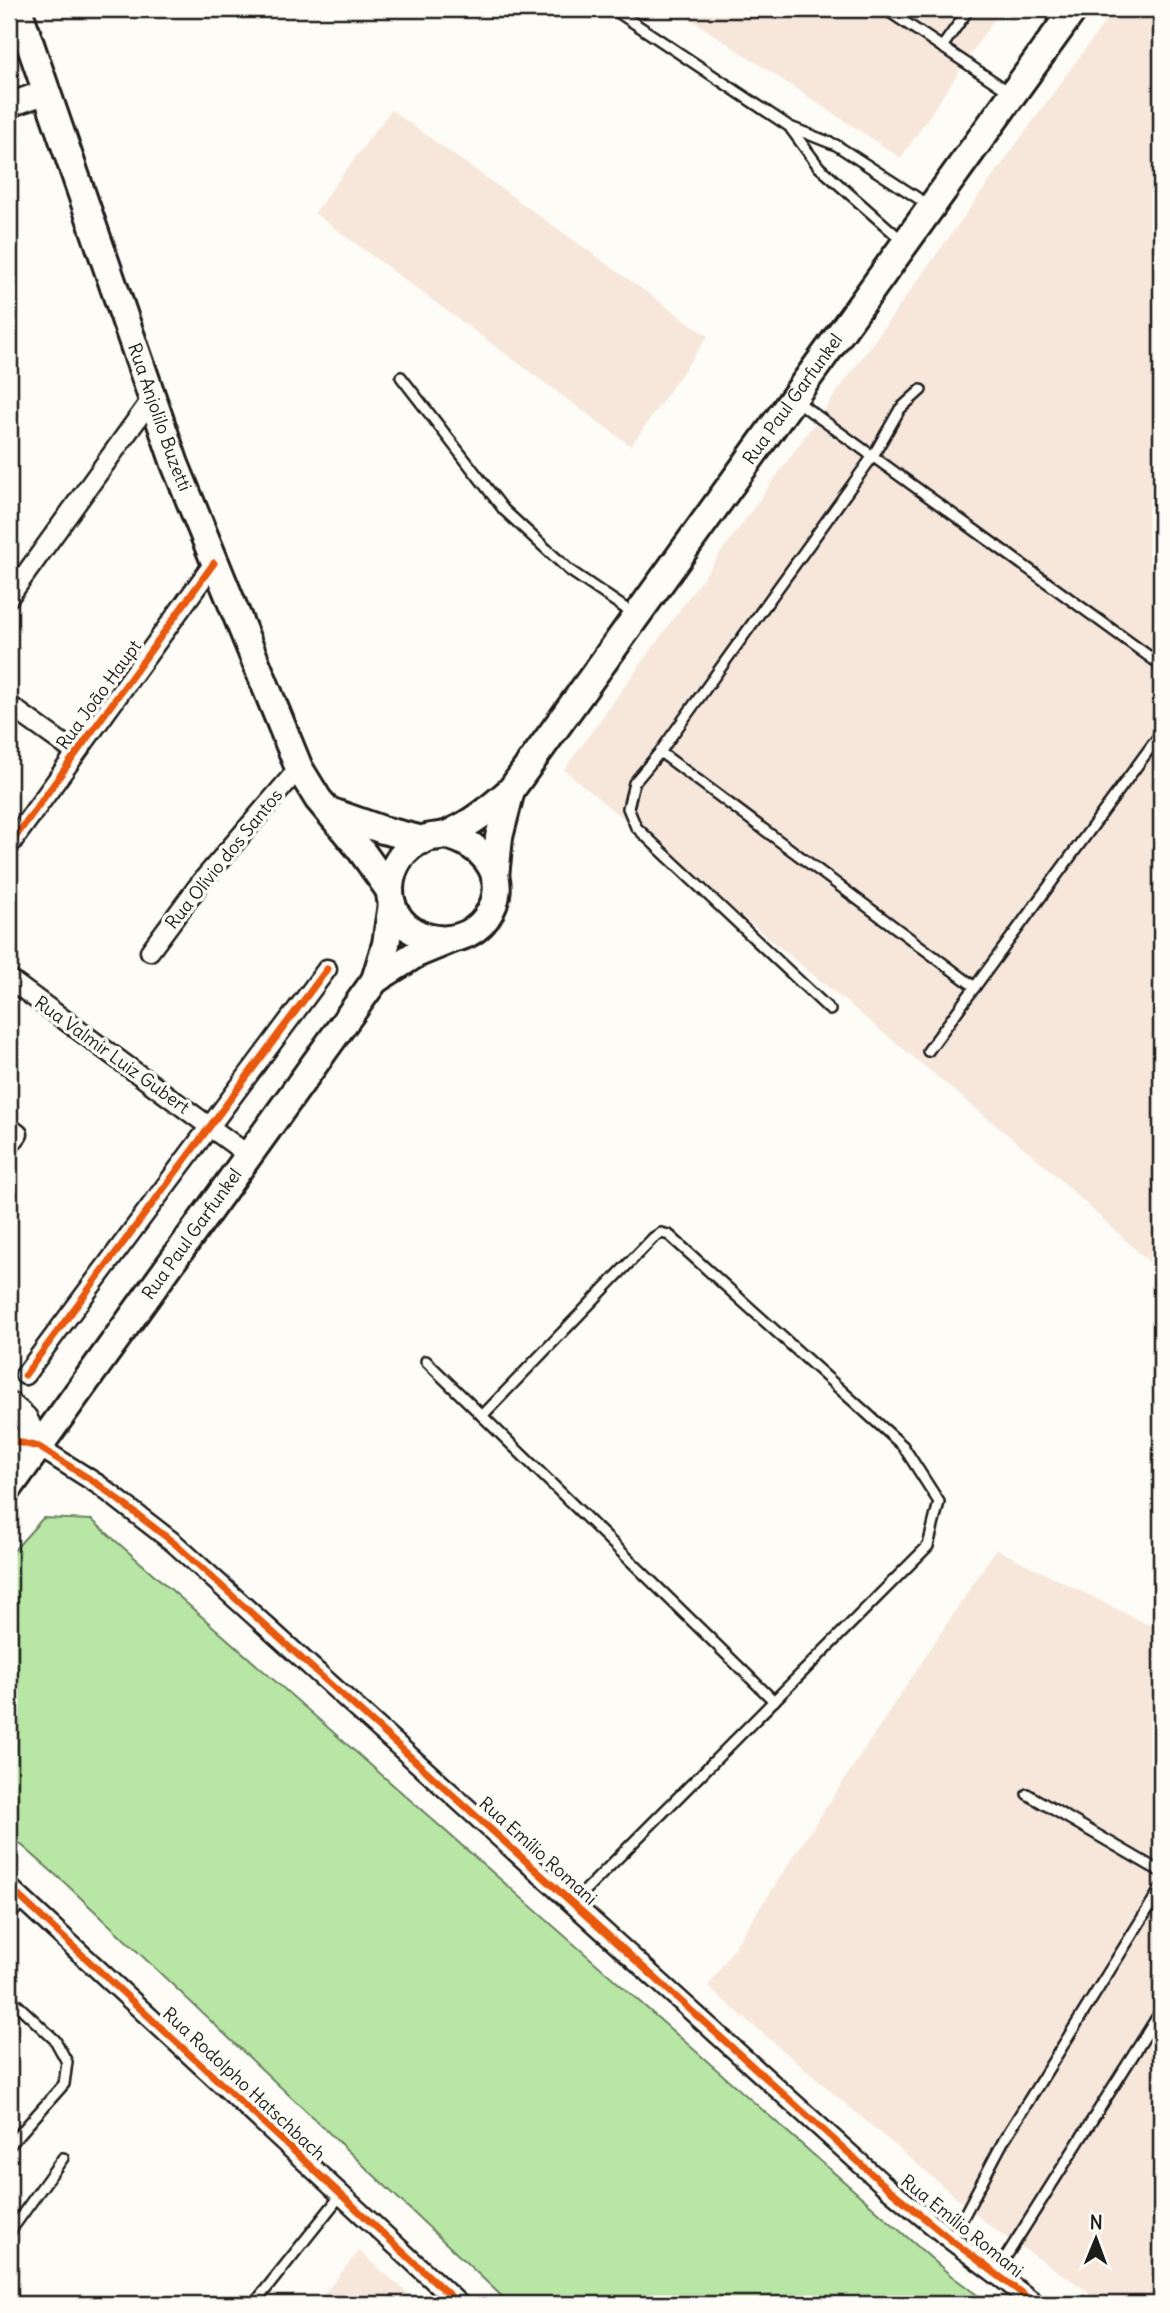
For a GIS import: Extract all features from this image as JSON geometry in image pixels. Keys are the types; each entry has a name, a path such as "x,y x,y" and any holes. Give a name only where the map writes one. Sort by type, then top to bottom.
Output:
{"main road":[{"name":"Rua Anjolilo Buzetti","path":"18,9 151,400 214,563 299,768 318,799 331,811 391,897"},
{"name":"Rua Paul Garfunkel","path":"434,837 479,817 511,790 1074,9"},
{"name":"Rua Paul Garfunkel","path":"495,877 499,837 511,790"},
{"path":"331,811 383,830 463,839 477,848 489,861 495,877 496,894 491,911 481,925 467,935 450,940 422,936 409,928 399,918 391,897 392,875 398,860 409,848 434,837"},
{"name":"Rua Paul Garfunkel","path":"9,1488 375,980 386,944 391,897"},
{"name":"Rua Paul Garfunkel","path":"375,980 409,958 450,940"}],"street":[{"path":"9,105 46,92"},
{"path":"9,597 151,400"},
{"name":"Rua João Haupt","path":"9,846 214,563"},
{"path":"9,705 76,753"},
{"name":"Rua Olívio dos Santos","path":"150,951 201,882 299,768"},
{"path":"25,1375 327,970"},
{"name":"Rua Valmir Luiz Gubert","path":"9,979 248,1155"},
{"path":"9,1127 18,1134 9,1146"},
{"path":"9,1404 25,1418 39,1447"},
{"name":"Rua Emílio Romani","path":"9,1440 39,1447 99,1485 174,1543 883,2184 1036,2304"},
{"name":"Rua Rodolpho Hatschbach","path":"9,1887 459,2304"}],"lane":[{"path":"613,9 790,127 836,145 932,207"},
{"path":"888,9 1013,94"},
{"path":"942,47 969,9"},
{"path":"790,127 819,167 905,243"},
{"path":"401,377 504,510 569,570 637,616"},
{"path":"830,1010 636,827 628,808 634,783 660,752 873,456 900,409 921,390"},
{"path":"794,398 1161,665"},
{"path":"928,1051 1161,733"},
{"path":"660,752 975,987"},
{"path":"482,1416 653,1238 661,1233 669,1235 903,1446 939,1502 928,1546 572,1904"},
{"path":"426,1361 774,1701"},
{"path":"1027,1794 1161,1872"},
{"path":"951,2240 1004,2140 1161,1888"},
{"path":"9,1917 23,1900"},
{"path":"9,1997 55,2040 67,2062 64,2084 9,2146"},
{"path":"995,2274 1161,2011"},
{"path":"9,2234 63,2158"},
{"path":"254,2304 341,2195"}],"shaded area":[{"path":"675,9 1001,9 901,158"},
{"path":"1114,9 1161,9 1161,1273 1041,1162 564,770"},
{"path":"391,110 708,336 631,446 314,213"},
{"path":"996,1549 1161,1631 1161,2304 1107,2304 991,2227 708,1987"},
{"path":"359,2251 420,2304 316,2304"}],"green space":[{"path":"43,1518 92,1520 949,2274 989,2304 510,2304 66,1884 9,1834 9,1556"}],"cycle path":[{"path":"9,846 214,563"},
{"path":"25,1375 327,969"},
{"path":"9,1440 39,1447 99,1485 174,1543 883,2184 1036,2304"},
{"path":"9,1887 459,2304"}]}
